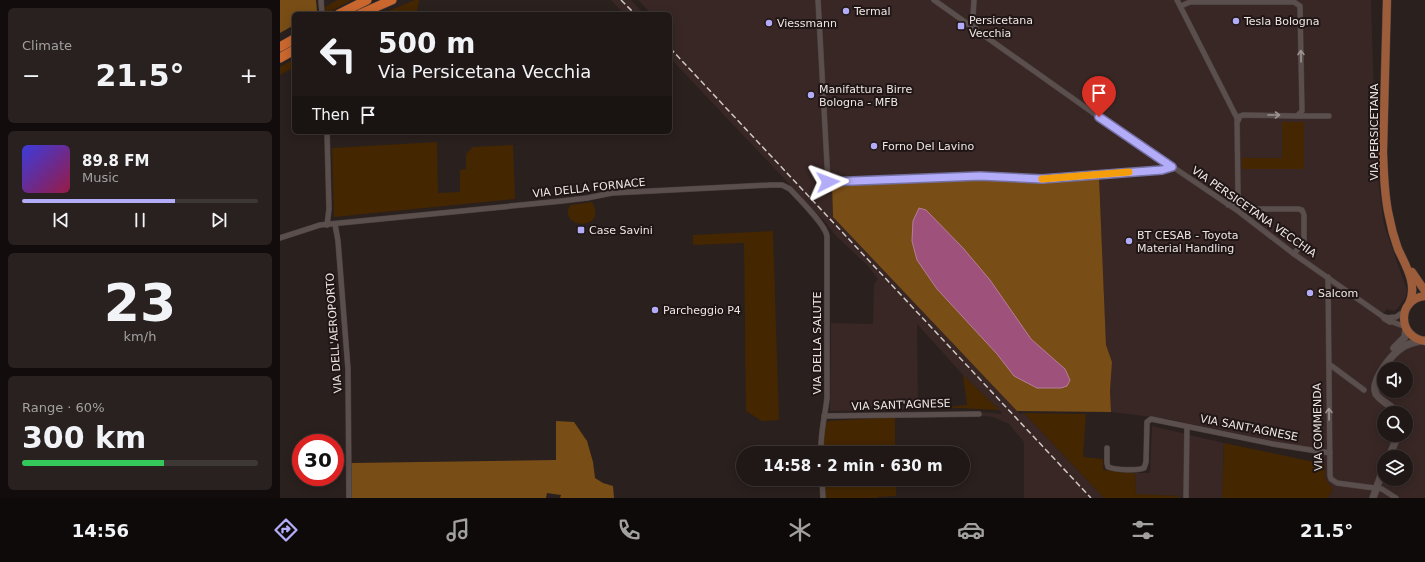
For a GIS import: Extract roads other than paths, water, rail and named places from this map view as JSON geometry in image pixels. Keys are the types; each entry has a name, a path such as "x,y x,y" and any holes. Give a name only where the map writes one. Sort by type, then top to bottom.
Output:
{"highway":[{"path":"343,12 367,0"},
{"path":"365,12 392,0"},
{"path":"280,47 292,40"},
{"path":"280,58 292,51"}],"main road":[{"name":"VIA PERSICETANA","path":"1387,0 1383,152 1386,203 1391,227 1398,248 1425,291"},
{"name":"VIA PERSICETANA","path":"1405,261 1413,291 1404,319 1406,328"},
{"path":"1407,307 1415,299 1425,296"},
{"path":"1406,328 1413,336 1424,340"}],"street":[{"path":"321,0 322,12"},
{"path":"818,0 828,182 988,175 1042,179 1162,170 1172,167"},
{"name":"VIA PERSICETANA VECCHIA","path":"934,0 1172,167 1238,211 1294,254 1388,319 1406,328"},
{"path":"974,0 973,17 976,30"},
{"path":"1177,0 1238,121 1238,195 1237,202 1228,205"},
{"path":"1181,6 1190,2 1294,2 1299,4 1301,25 1302,111 1297,116"},
{"path":"967,23 973,17"},
{"path":"1302,111 1315,116"},
{"path":"1238,121 1240,116 1243,115 1329,116"},
{"path":"327,134 329,209 327,224"},
{"name":"VIA DELLA FORNACE","path":"335,224 568,200 612,193 778,185 790,189 827,232"},
{"path":"1238,195 1240,204 1238,211"},
{"path":"1240,204 1245,209 1302,210 1304,215 1304,240 1294,254"},
{"path":"280,238 310,228 327,224 335,224"},
{"name":"VIA DELL'AEROPORTO","path":"335,224 338,241 348,369 349,498"},
{"name":"VIA DELLA SALUTE","path":"821,446 821,431 826,411 827,398 827,232"},
{"name":"VIA COMMENDA","path":"1328,277 1330,476 1334,482 1382,489 1396,498"},
{"path":"1388,319 1396,317 1407,307"},
{"path":"1383,406 1374,399 1370,382 1391,351 1405,337 1406,328"},
{"path":"1389,406 1377,395 1375,383 1383,368 1398,350 1413,342 1424,340"},
{"path":"1329,364 1364,390"},
{"name":"VIA SANT'AGNESE","path":"824,416 979,414"},
{"name":"VIA SANT'AGNESE","path":"1107,448 1108,467 1116,469 1142,469 1146,464 1147,422 1149,420 1154,420 1330,453"},
{"name":"VIA SANT'AGNESE","path":"1186,498 1188,427"},
{"path":"822,486 823,498"},
{"path":"1372,498 1376,488"}],"railway":[{"path":"621,0 633,12"},
{"path":"672,50 1091,498"}],"place":[{"name":"Termal","path":"846,11"},
{"name":"Tesla Bologna","path":"1236,21"},
{"name":"Viessmann","path":"769,23"},
{"name":"Persicetana Vecchia","path":"961,26"},
{"name":"Manifattura Birre Bologna - MFB","path":"811,95"},
{"name":"Forno Del Lavino","path":"874,146"},
{"name":"Case Savini","path":"581,230"},
{"name":"BT CESAB - Toyota Material Handling","path":"1129,241"},
{"name":"Salcom","path":"1310,293"},
{"name":"Parcheggio P4","path":"655,310"}]}
